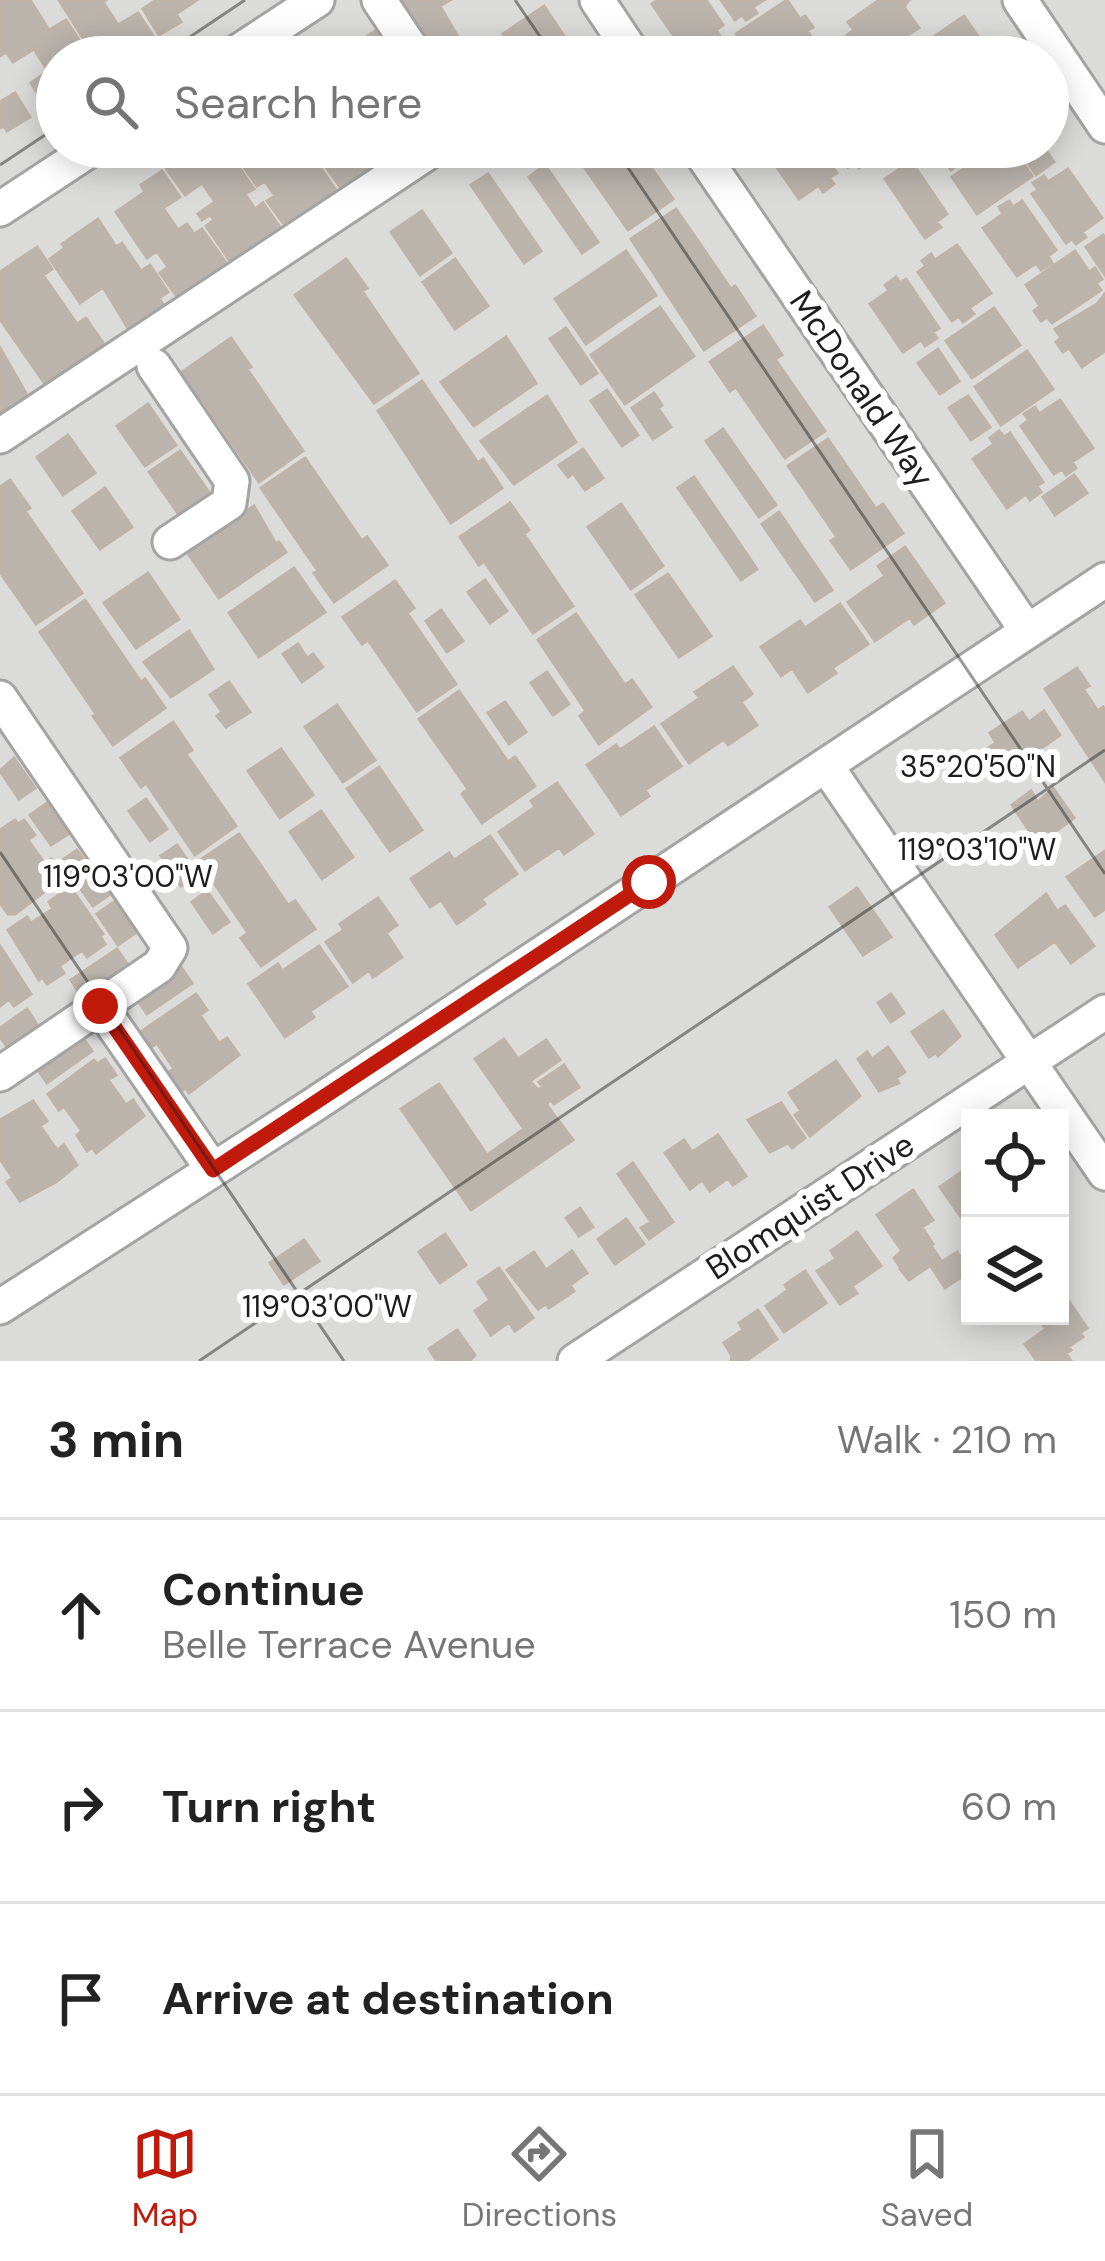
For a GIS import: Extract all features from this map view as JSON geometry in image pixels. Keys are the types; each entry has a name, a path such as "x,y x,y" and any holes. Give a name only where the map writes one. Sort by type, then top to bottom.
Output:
{"street":[{"path":"262,36 317,0"},
{"path":"380,0 403,36"},
{"path":"597,0 621,36"},
{"path":"1020,0 1044,36"},
{"path":"1069,73 1105,126"},
{"path":"0,208 62,168"},
{"path":"0,436 404,168"},
{"name":"McDonald Way","path":"711,168 1027,631"},
{"path":"154,366 232,481 229,503 170,542"},
{"path":"0,1307 1105,580"},
{"path":"0,698 170,948 159,966 0,1074"},
{"path":"827,767 1105,1173"},
{"path":"100,1006 213,1170"},
{"name":"Blomquist Drive","path":"574,1361 1105,1012"}],"shaded area":[{"path":"0,0 1105,0 1105,1361 0,1361"}],"building":[{"path":"0,0 30,0 49,30 66,20 76,36 36,36 36,52 34,49 13,62 6,52 0,56"},
{"path":"59,0 106,0 118,25 138,13 153,36 82,36"},
{"path":"156,0 197,0 176,14 181,22 159,35 143,9"},
{"path":"397,0 450,0 440,6 457,36 422,36"},
{"path":"657,0 706,0 723,25 716,30 720,36 674,36 652,4"},
{"path":"721,0 764,0 753,7 757,13 735,20"},
{"path":"787,0 800,19 805,16 813,27 807,31 811,36 736,34"},
{"path":"879,0 909,0 904,7 919,28 906,36 848,36 854,30 848,22"},
{"path":"544,6 564,36 504,36"},
{"path":"964,16 978,36 935,36"},
{"path":"15,93 30,117 7,131 0,128 0,102"},
{"path":"166,168 240,168 254,189 245,194 255,209 263,203 282,230 232,264 206,226 214,220 210,215 202,220 198,214 215,202 202,183 185,195"},
{"path":"245,168 321,168 337,192 286,227 267,201 275,196 265,181 257,186"},
{"path":"327,168 376,168 343,191"},
{"path":"547,168 598,242 582,253 529,177"},
{"path":"585,168 652,168 673,199 628,230"},
{"path":"777,168 834,168 837,173 829,178 834,184 823,192 819,185 799,199"},
{"path":"901,168 916,168 947,214 936,222 941,227 925,238 885,179"},
{"path":"965,168 1026,168 1032,176 977,214 952,177"},
{"path":"1068,169 1102,218 1082,232 1086,237 1076,244 1072,239 1066,243 1032,194 1038,190 1033,183 1044,176 1048,182"},
{"path":"162,171 180,197 163,208 178,230 187,224 194,234 202,229 227,264 178,298 160,273 168,267 157,251 147,258 116,212 145,192 141,185"},
{"path":"488,174 541,251 524,263 471,185"},
{"path":"1009,201 1013,207 1022,201 1056,250 1048,256 1052,263 1041,270 1036,263 1017,276 983,228 1003,214 999,207"},
{"path":"676,209 755,316 704,350 631,239"},
{"path":"422,211 451,253 420,275 391,232"},
{"path":"98,219 116,247 122,243 141,271 150,265 168,292 159,298 166,309 131,333 103,287 80,303 50,259 65,248 62,244"},
{"path":"1105,238 1105,275 1086,247"},
{"path":"957,245 991,293 969,308 974,314 963,322 959,316 952,321 918,272 931,254 935,260"},
{"path":"37,247 52,269 43,275 77,324 86,318 103,343 45,384 0,319 0,272"},
{"path":"626,251 656,295 586,344 555,299"},
{"path":"1075,251 1089,272 1095,268 1102,279 1096,283 1101,290 1052,323 1047,317 1041,321 1034,311 1040,306 1026,285"},
{"path":"346,259 418,373 374,403 295,295"},
{"path":"455,259 488,306 455,329 423,282"},
{"path":"896,277 900,283 906,279 939,328 933,332 937,338 925,346 921,340 903,352 870,304 889,291 885,285"},
{"path":"1105,294 1105,351 1082,367 1069,348 1063,352 1055,329 1097,304"},
{"path":"660,307 694,356 625,404 591,355"},
{"path":"994,308 1020,345 972,378 946,341"},
{"path":"763,326 782,355 775,359 825,431 785,458 736,387 730,391 710,362"},
{"path":"566,328 597,373 581,384 550,339"},
{"path":"506,337 536,383 474,426 441,382"},
{"path":"231,338 303,451 259,482 179,374"},
{"path":"0,348 27,395 0,413"},
{"path":"938,349 959,381 940,394 918,363"},
{"path":"1027,351 1053,389 1001,425 975,387"},
{"path":"422,381 478,463 483,459 502,488 451,523 378,411"},
{"path":"607,390 638,435 622,446 591,401"},
{"path":"654,393 671,427 653,439 632,408"},
{"path":"547,396 576,442 514,484 481,441"},
{"path":"968,396 990,427 971,440 949,408"},
{"path":"1060,400 1093,448 1072,462 1076,468 1066,475 1062,469 1054,474 1021,426 1029,420 1024,414 1035,407 1039,414"},
{"path":"148,404 176,445 145,466 117,426"},
{"path":"723,429 776,505 759,517 706,441"},
{"path":"999,431 1004,437 1010,433 1043,482 1037,486 1041,492 1030,500 1026,494 1007,508 973,459 994,444 990,438"},
{"path":"68,435 95,473 63,495 37,457"},
{"path":"828,439 876,509 883,504 903,533 851,569 831,541 837,537 788,466"},
{"path":"583,449 603,478 585,490 573,473 568,477 559,465"},
{"path":"180,451 213,498 182,519 149,472"},
{"path":"305,458 362,541 367,537 387,565 334,602 261,488"},
{"path":"1074,475 1087,493 1055,515 1043,497"},
{"path":"694,477 757,569 741,580 678,488"},
{"path":"10,480 30,508 25,511 82,593 36,624 0,572 0,487"},
{"path":"105,488 132,527 100,549 73,511"},
{"path":"510,503 529,530 524,534 573,606 533,633 484,561 479,565 460,537"},
{"path":"621,504 663,566 631,589 588,527"},
{"path":"254,506 276,544 286,552 219,598 187,552"},
{"path":"779,512 832,590 815,601 762,524"},
{"path":"905,547 944,603 914,624 910,617 875,641 848,602 885,576 878,566"},
{"path":"294,568 325,612 259,657 229,613"},
{"path":"148,573 179,619 136,648 104,603"},
{"path":"668,574 711,636 679,657 636,595"},
{"path":"485,580 507,611 490,623 468,592"},
{"path":"395,581 414,608 407,613 456,684 417,711 368,640 362,644 343,617"},
{"path":"85,600 141,682 145,679 165,708 113,745 40,632"},
{"path":"840,604 868,644 832,668 836,673 808,692 792,668 781,676 761,647 800,621 805,628"},
{"path":"441,610 463,641 447,652 426,621"},
{"path":"576,614 625,685 632,680 651,707 599,744 580,716 586,711 538,640"},
{"path":"189,631 213,669 171,697 144,662"},
{"path":"298,644 307,658 313,654 323,667 302,682 283,654"},
{"path":"733,667 752,694 741,702 757,725 728,745 724,739 689,763 662,724 700,698 695,692"},
{"path":"1077,668 1089,686 1083,689 1098,711 1105,710 1105,781 1045,689"},
{"path":"547,672 569,704 553,715 531,683"},
{"path":"229,682 250,712 226,727 210,695"},
{"path":"459,691 508,762 515,757 535,786 482,823 462,794 468,789 419,719"},
{"path":"505,702 526,732 509,744 488,713"},
{"path":"337,705 375,760 343,782 305,727"},
{"path":"1044,711 1060,735 1001,776 984,751 996,743 990,733 1022,712 1029,722"},
{"path":"173,722 192,750 186,754 236,826 195,855 146,783 141,787 121,758"},
{"path":"654,727 681,766 645,790 649,796 621,815 587,765"},
{"path":"281,749 313,795 280,818 248,771"},
{"path":"14,758 35,788 19,799 0,771"},
{"path":"379,767 422,830 390,851 347,789"},
{"path":"557,783 593,834 564,854 559,847 525,870 499,832 535,807 531,801"},
{"path":"1053,788 1074,818 1038,844 1012,805 1031,791 1038,802"},
{"path":"146,799 167,829 150,841 129,811"},
{"path":"47,803 68,834 51,845 30,815"},
{"path":"321,811 353,857 322,879 290,832"},
{"path":"15,820 18,824 24,820 35,835 28,840 45,864 51,859 64,877 15,914 8,914 0,903 0,830"},
{"path":"239,834 288,905 295,901 315,929 261,966 241,938 248,933 199,861"},
{"path":"490,836 517,874 481,899 485,904 457,924 441,900 430,907 411,879 449,853 454,860"},
{"path":"177,845 198,875 181,886 161,856"},
{"path":"77,850 109,895 93,906 61,861"},
{"path":"1105,851 1105,909 1095,916 1067,877"},
{"path":"857,888 891,937 863,955 830,907"},
{"path":"67,889 103,934 105,944 87,957 82,950 59,966 64,973 47,984 42,977 39,980 8,930 27,917 31,923 53,909 49,902"},
{"path":"207,891 229,922 213,933 192,902"},
{"path":"1046,894 1057,911 1065,906 1094,946 1071,963 1055,941 1018,967 996,935"},
{"path":"378,898 397,925 386,933 402,957 373,977 369,970 353,982 326,942 344,930 340,924"},
{"path":"114,902 135,933 118,945 97,914"},
{"path":"0,946 31,994 14,1006 9,999 0,1006"},
{"path":"319,946 347,986 310,1011 314,1017 285,1037 249,984 278,964 282,971"},
{"path":"117,949 128,965 82,997 71,980"},
{"path":"181,967 192,983 147,1014 136,998"},
{"path":"196,994 207,1010 200,1015 219,1043 227,1038 239,1055 189,1093 186,1088 180,1092 167,1073 174,1069 157,1043 150,1048 139,1033"},
{"path":"891,994 904,1013 891,1022 878,1003"},
{"path":"27,1009 38,1026 7,1047 0,1028"},
{"path":"943,1011 960,1036 938,1056 929,1057 912,1032"},
{"path":"80,1034 92,1051 47,1083 35,1066"},
{"path":"504,1039 518,1059 546,1040 560,1060 530,1081 538,1090 543,1087 539,1082 564,1065 579,1087 554,1104 551,1100 546,1104 573,1140 471,1210 401,1109 439,1084 487,1155 524,1129 475,1059"},
{"path":"888,1047 905,1072 896,1078 899,1083 879,1091 858,1059 867,1052 872,1059"},
{"path":"105,1059 116,1075 108,1080 126,1105 133,1100 144,1116 96,1153 92,1147 87,1151 77,1135 82,1131 64,1106 59,1110 48,1094 94,1060 97,1064"},
{"path":"836,1061 860,1096 810,1136 795,1115 801,1111 789,1093"},
{"path":"33,1101 47,1121 40,1126 57,1150 64,1145 77,1165 20,1201 0,1159 0,1120"},
{"path":"781,1103 805,1138 792,1148 788,1143 770,1152 748,1120"},
{"path":"718,1135 746,1176 733,1185 728,1178 710,1191 702,1180 690,1189 665,1153 684,1140 692,1152"},
{"path":"633,1163 673,1222 649,1239 641,1228 651,1222 618,1174"},
{"path":"961,1172 961,1217 940,1187"},
{"path":"913,1190 933,1220 922,1227 933,1244 900,1267 894,1258 902,1251 877,1215"},
{"path":"580,1208 593,1227 579,1236 566,1218"},
{"path":"626,1219 644,1244 615,1264 598,1239"},
{"path":"857,1232 881,1266 852,1286 857,1293 840,1304 817,1271 836,1259 831,1251"},
{"path":"445,1234 466,1265 440,1283 419,1252"},
{"path":"304,1240 319,1261 284,1284 270,1263"},
{"path":"932,1247 940,1259 909,1280 900,1269"},
{"path":"572,1251 587,1273 570,1285 574,1291 549,1308 546,1304 538,1309 507,1270 534,1252 546,1270"},
{"path":"957,1252 961,1258 961,1277 945,1288 932,1268"},
{"path":"499,1268 533,1318 515,1331 509,1322 491,1335 475,1311 490,1300 478,1282"},
{"path":"805,1271 826,1303 784,1332 766,1306"},
{"path":"1069,1301 1087,1328 1068,1347 1071,1361 1037,1361 1025,1344 1046,1329 1043,1325 1069,1325"},
{"path":"758,1310 777,1339 746,1361 731,1361 724,1343 743,1330 739,1323"},
{"path":"457,1330 475,1355 470,1361 437,1361 429,1349"}],"route":[{"path":"100,1006 213,1170 649,882"}]}
